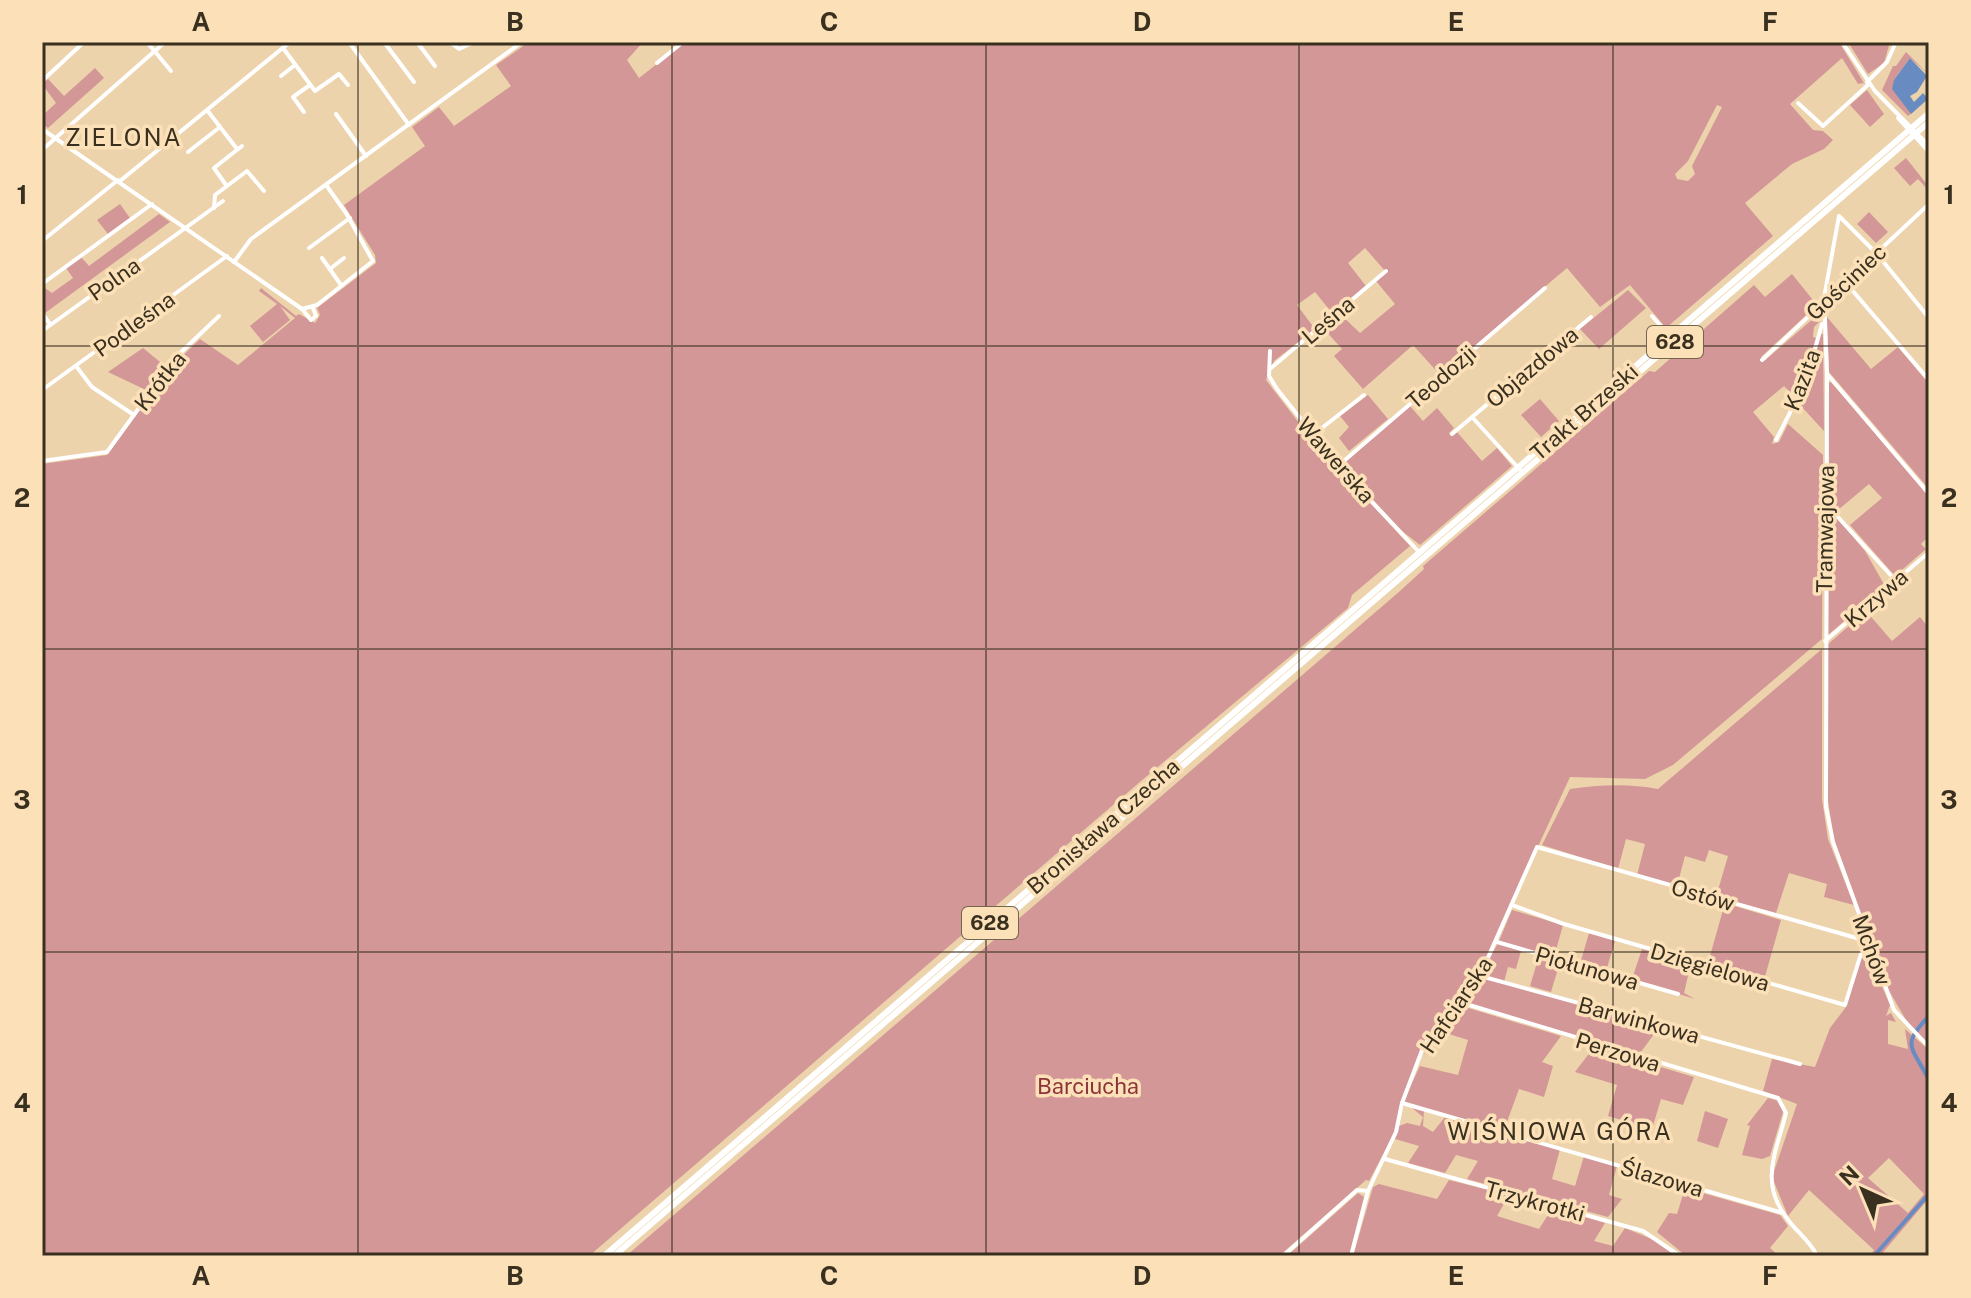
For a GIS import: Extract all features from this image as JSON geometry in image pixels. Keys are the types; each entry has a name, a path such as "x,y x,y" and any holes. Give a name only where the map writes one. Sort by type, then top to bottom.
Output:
{"main road":[{"name":"Trakt Brzeski","path":"1422,555 1913,132 1929,113"},
{"name":"Trakt Brzeski","path":"1520,471 1671,337 1913,132 1929,122"},
{"name":"Bronisława Czecha","path":"604,1256 1422,555"},
{"name":"Bronisława Czecha","path":"614,1256 1422,555"}],"street":[{"path":"42,81 84,42"},
{"path":"147,42 171,71"},
{"path":"42,150 165,42"},
{"path":"42,241 290,42"},
{"path":"349,42 409,125"},
{"path":"384,42 414,82"},
{"path":"417,42 435,66"},
{"path":"450,42 459,49 474,42"},
{"path":"234,262 251,239 522,42"},
{"path":"657,63 683,42"},
{"path":"1842,42 1868,83 1929,152"},
{"path":"1798,103 1823,126 1887,62 1896,42"},
{"path":"282,48 315,91 339,74 348,85"},
{"path":"281,76 295,65"},
{"path":"304,112 293,97 310,85"},
{"path":"207,110 240,148 214,168 226,185"},
{"path":"336,114 366,156"},
{"path":"188,152 220,127"},
{"path":"42,129 302,309 311,320 316,316 313,308"},
{"path":"1913,132 1929,146"},
{"path":"214,208 215,195 247,171 264,191"},
{"path":"302,309 313,308 373,261 350,218 326,185"},
{"name":"Polna","path":"42,331 223,201"},
{"path":"42,284 152,204"},
{"name":"Gościniec","path":"1762,360 1929,204"},
{"name":"Tramwajowa","path":"1833,842 1825,794 1827,374 1823,319 1839,216 1877,254"},
{"path":"309,248 350,218"},
{"path":"1877,254 1923,304 1929,318"},
{"name":"Podleśna","path":"42,390 227,256"},
{"path":"322,258 342,286"},
{"path":"330,269 344,258"},
{"name":"Leśna","path":"1269,369 1386,271"},
{"path":"1846,283 1929,380"},
{"name":"Teodozji","path":"1338,466 1545,288"},
{"path":"42,313 51,324"},
{"name":"Krótka","path":"42,461 107,452 176,357 219,316"},
{"path":"1652,316 1671,337"},
{"name":"Objazdowa","path":"1452,434 1591,317"},
{"name":"Kazita","path":"1776,440 1806,381 1823,319"},
{"path":"1269,369 1270,351"},
{"path":"76,366 92,387 134,415"},
{"name":"Wawerska","path":"1269,369 1272,381 1312,435 1422,555"},
{"path":"1827,374 1929,494"},
{"path":"1312,435 1364,395"},
{"name":"Objazdowa","path":"1472,417 1520,471"},
{"path":"1826,503 1896,581"},
{"name":"Krzywa","path":"1825,641 1927,554"},
{"name":"Mchów","path":"1833,842 1894,1010 1929,1047"},
{"name":"Ostów","path":"1537,847 1867,941"},
{"name":"Hafciarska","path":"1351,1256 1368,1191 1396,1132 1402,1103 1424,1045 1477,975 1497,942 1537,847"},
{"name":"Dzięgielowa","path":"1512,905 1564,924 1845,1005 1867,941"},
{"name":"Piołunowa","path":"1497,942 1678,994"},
{"name":"Barwinkowa","path":"1477,975 1800,1064"},
{"name":"Perzowa","path":"1456,1001 1781,1100 1786,1113 1769,1176 1783,1213"},
{"name":"Ślazowa","path":"1402,1103 1783,1213"},
{"name":"Trzykrotki","path":"1385,1159 1643,1231 1680,1256"},
{"path":"1283,1256 1357,1190 1368,1191"},
{"path":"1783,1213 1817,1256"}],"green space":[{"path":"529,42 643,42 627,60 639,78 685,42 1839,42 1864,83 1858,84 1842,58 1790,104 1813,130 1823,131 1833,140 1824,149 1792,164 1745,203 1773,236 1666,328 1630,285 1600,307 1567,268 1440,375 1413,345 1363,389 1334,356 1342,349 1324,329 1340,314 1360,333 1395,304 1376,281 1386,272 1365,248 1348,263 1366,286 1333,314 1315,292 1297,305 1315,329 1274,361 1266,380 1309,436 1410,546 1352,595 1348,608 1141,781 589,1256 42,1256 42,464 107,455 170,368 200,339 238,365 295,318 280,306 290,320 263,342 250,326 277,304 259,291 261,288 296,316 299,314 315,323 320,315 317,308 376,263 375,255 344,205 425,146 412,127 439,107 454,126 511,86 496,65","holes":["1717,105 1722,107 1692,166 1695,174 1688,181 1677,179 1675,174 1688,161"]},
{"path":"1848,42 1890,42 1884,63 1868,74"},
{"path":"1906,52 1929,75 1910,58 1894,80 1911,114 1908,116 1882,90 1893,66"},
{"path":"95,68 104,78 48,128 42,123 42,116 56,103 42,84 48,79 64,96"},
{"path":"1867,90 1884,114 1870,127 1850,105"},
{"path":"1906,158 1929,191 1918,179 1910,186 1894,168"},
{"path":"120,204 130,218 108,234 97,220"},
{"path":"1869,212 1888,232 1876,243 1857,224"},
{"path":"159,214 170,222 45,313 42,286 52,293 73,278 66,268 81,257 89,266"},
{"name":"Barciucha","path":"1792,274 1817,305 1761,357 1764,361 1821,312 1820,321 1814,327 1813,337 1816,338 1797,400 1784,386 1753,412 1774,437 1772,444 1779,442 1788,424 1823,455 1822,639 1673,765 1645,779 1570,777 1485,962 1425,1041 1395,1132 1369,1181 1366,1180 1279,1256 626,1256 1400,591 1424,569 1423,566 1649,371 1655,372 1754,285 1765,297"},
{"path":"1628,290 1646,308 1599,349 1580,329"},
{"path":"1827,317 1871,369 1898,347 1929,384 1929,489 1829,372"},
{"path":"1823,334 1824,431 1800,405"},
{"path":"143,348 165,366 148,391 108,372"},
{"path":"1831,382 1929,496 1929,536 1921,544 1926,549 1895,576 1850,525 1882,498 1869,484 1838,510 1829,501 1828,383"},
{"path":"1368,395 1388,419 1349,451 1339,438 1349,427 1340,416"},
{"path":"1540,399 1559,421 1541,437 1521,415"},
{"path":"1410,406 1423,421 1437,408 1454,428 1449,433 1451,436 1457,432 1482,461 1497,448 1512,466 1420,545 1402,531 1341,465"},
{"path":"1829,508 1865,551 1885,586 1828,635"},
{"path":"1866,611 1892,641 1920,617 1929,628 1929,1045 1909,1025 1888,989 1834,840 1827,794 1827,645"},
{"path":"1822,649 1822,799 1828,839 1854,905 1824,897 1827,884 1789,873 1776,913 1716,897 1728,856 1709,850 1705,862 1685,856 1677,886 1637,875 1645,844 1626,839 1618,869 1542,845 1570,789 1613,785 1658,789"},
{"path":"1725,903 1781,920 1764,980 1708,963"},
{"path":"1512,910 1563,925 1554,957 1499,941"},
{"path":"1589,933 1615,941 1606,971 1580,964"},
{"path":"1498,943 1521,951 1516,969 1508,967 1504,982 1481,975"},
{"path":"1865,947 1890,1005 1886,1016 1891,1013 1896,1022 1888,1020 1888,1044 1908,1049 1905,1029 1929,1050 1929,1198 1880,1256 1870,1256 1874,1250 1809,1190 1788,1216 1772,1177 1797,1104 1763,1091 1772,1059 1815,1067 1830,1028 1846,1007","holes":["1889,1158 1924,1194 1908,1213 1868,1178"]},
{"path":"1642,949 1691,963 1684,993 1695,999 1632,979"},
{"path":"1539,956 1560,962 1551,992 1530,986"},
{"path":"1479,977 1660,1026 1638,1056 1460,1001"},
{"path":"1465,1007 1561,1036 1542,1062 1553,1066 1544,1097 1519,1089 1504,1130 1403,1102 1420,1066 1458,1075 1468,1040 1439,1031 1424,1055 1445,1018"},
{"path":"1594,1047 1694,1077 1683,1105 1661,1099 1652,1129 1608,1116 1617,1085 1575,1072"},
{"path":"1768,1098 1779,1101 1783,1112 1770,1156 1762,1159 1742,1155 1750,1126 1747,1125"},
{"path":"1411,1107 1424,1111 1423,1126 1433,1132 1445,1117 1560,1149 1552,1179 1575,1186 1584,1156 1617,1166 1609,1195 1622,1199 1608,1217 1467,1179 1478,1161 1456,1155 1445,1173 1408,1163 1419,1146 1395,1139 1399,1126 1407,1123 1420,1126 1423,1117"},
{"path":"1705,1111 1728,1119 1718,1148 1697,1141"},
{"path":"1449,1180 1509,1195 1497,1216 1539,1229 1553,1207 1605,1223 1594,1241 1613,1246 1625,1228 1654,1240 1675,1256 1353,1256 1373,1187 1379,1184 1437,1199"},
{"path":"1685,1188 1780,1215 1788,1226 1770,1248 1779,1256 1686,1256 1657,1232 1669,1213 1677,1214"},
{"path":"1358,1193 1364,1197 1349,1256 1287,1256"}],"water":[{"path":"1910,58 1927,76 1917,92 1910,96 1914,102 1923,93 1928,99 1911,114 1892,89 1894,80"}],"waterway":[{"path":"1929,1016 1912,1040 1914,1053 1929,1080"},
{"path":"1874,1256 1929,1194"}],"district":[{"name":"ZIELONA","path":"124,138"},
{"name":"WIŚNIOWA GÓRA","path":"1560,1132"}]}
